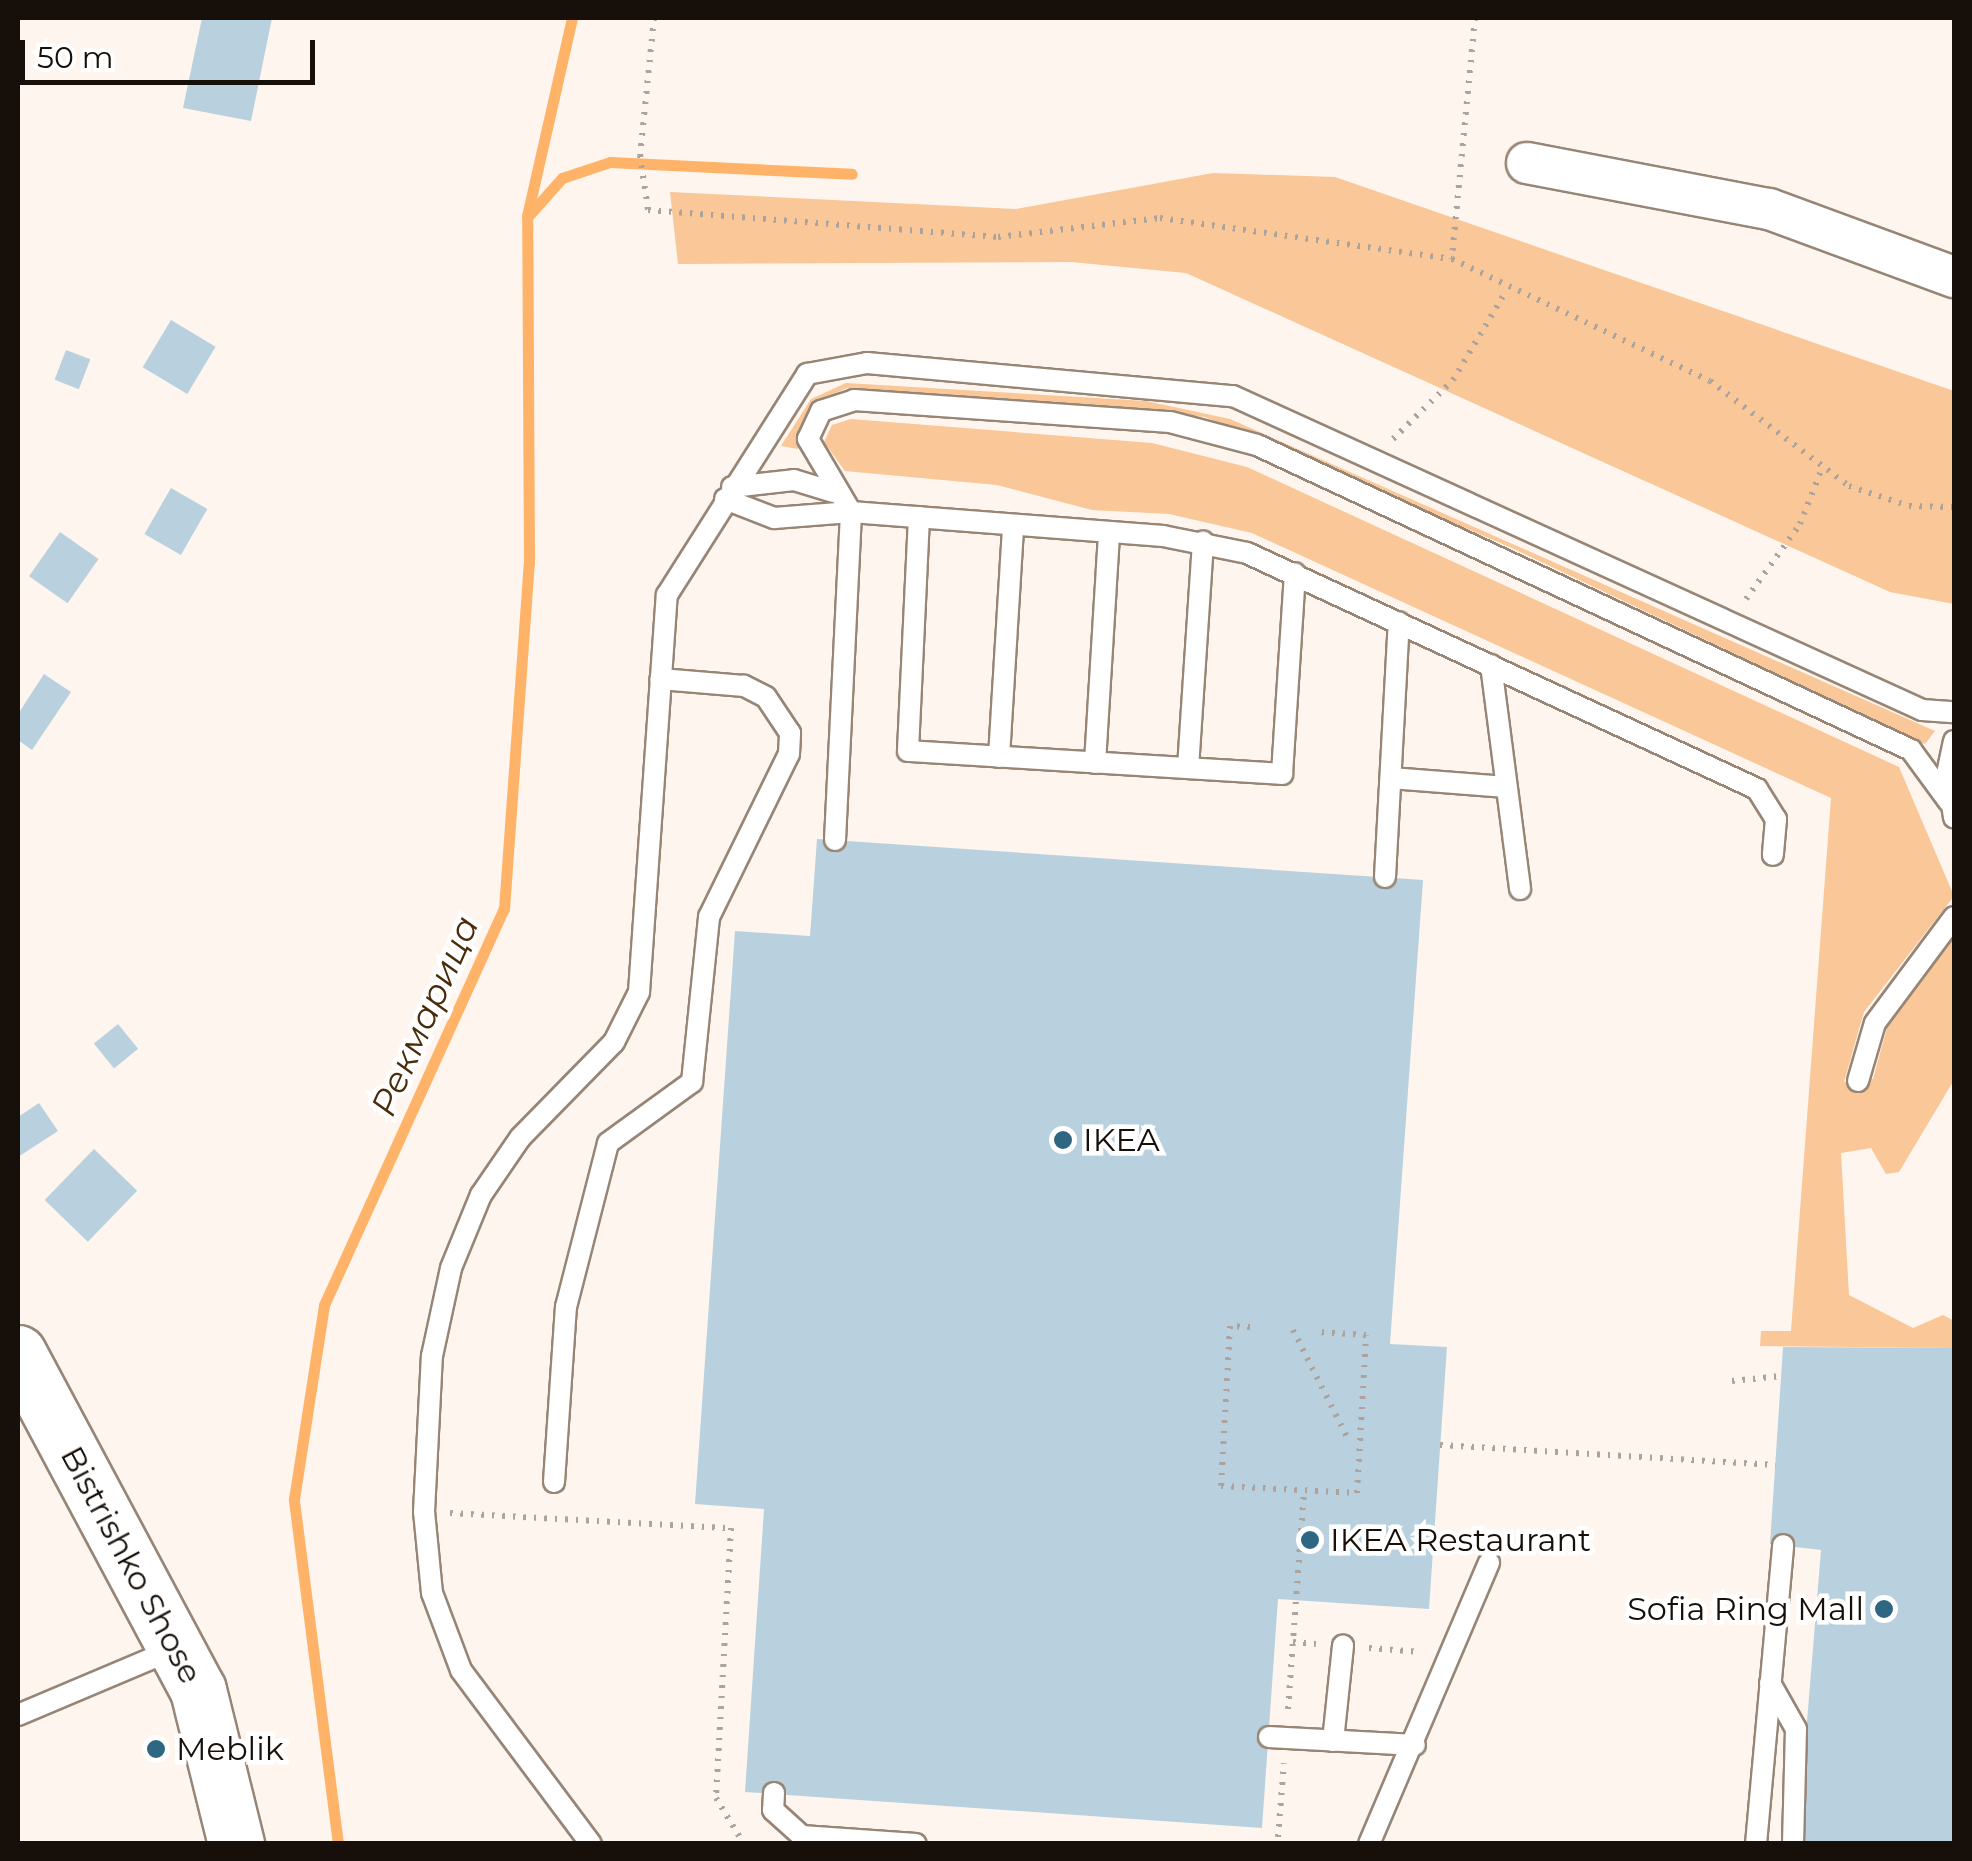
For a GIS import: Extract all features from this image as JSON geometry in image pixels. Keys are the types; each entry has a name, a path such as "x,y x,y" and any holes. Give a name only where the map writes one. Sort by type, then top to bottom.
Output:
{"street":[{"path":"1527,163 1769,209 1954,277"},
{"name":"Bistrishko Shose","path":"20,1363 176,1648 215,1738 236,1844"}],"lane":[{"path":"591,1844 461,1670 432,1593 424,1512 432,1356 451,1268 481,1195 520,1138 614,1042 639,992 667,595 788,392 826,364 1192,387 1280,415 1922,710 1954,712"},
{"path":"835,840 852,512 833,492 808,439 814,418 841,401 1213,432 1911,750 1952,810"},
{"path":"728,493 794,480 833,492"},
{"path":"728,493 774,518 852,512 1109,532 1203,542 1295,573 1757,789 1776,819 1773,855"},
{"path":"919,518 908,751 1282,774 1295,573"},
{"path":"999,757 1012,524"},
{"path":"1095,762 1109,532"},
{"path":"1188,768 1203,542"},
{"path":"1385,877 1400,622"},
{"path":"1491,665 1520,889"},
{"path":"554,1482 566,1307 608,1143 692,1082 709,917 789,754 790,734 766,697 744,686 660,679"},
{"path":"1952,810 1954,742"},
{"path":"1390,778 1506,787"},
{"path":"1858,1081 1875,1023 1954,917"},
{"path":"1756,1844 1783,1545"},
{"path":"1369,1844 1415,1745 1489,1564"},
{"path":"1333,1741 1342,1646"},
{"path":"18,1715 176,1648"},
{"path":"1770,1683 1796,1729 1793,1844"},
{"path":"1269,1737 1415,1745"},
{"path":"774,1794 773,1810 802,1836 916,1844"}],"path":[{"path":"654,18 640,155 641,192 648,210 998,237 1160,218 1452,260 1506,291 1710,381 1821,471 1910,506 1954,507"},
{"path":"1452,260 1475,18"},
{"path":"1393,439 1453,380 1506,291"},
{"path":"1746,599 1800,524 1821,471"},
{"path":"1250,1327 1230,1326 1221,1486 1357,1494 1366,1335 1318,1332"},
{"path":"1293,1330 1348,1439"},
{"path":"1732,1381 1781,1376"},
{"path":"1440,1444 1775,1465"},
{"path":"1288,1715 1304,1490"},
{"path":"449,1513 731,1528 716,1798 744,1844"},
{"path":"1278,1836 1284,1762"}],"shaded area":[{"path":"1213,173 1335,177 1954,391 1954,604 1890,592 1186,273 1071,262 678,264 670,192 1016,209"},
{"path":"846,383 1146,401 1230,419 1935,731 1925,744 1512,548 1205,417 847,388 814,403 798,449 781,446 811,399"},
{"path":"851,419 1152,443 1247,467 1899,767 1954,896 1864,1012 1844,1082 1873,1079 1887,1028 1954,938 1954,1080 1899,1172 1886,1174 1871,1148 1841,1153 1849,1295 1913,1328 1943,1315 1954,1321 1954,1348 1760,1346 1761,1331 1791,1331 1831,798 1252,533 1169,514 1092,510 997,485 845,471 824,442 832,425"}],"building":[{"path":"202,18 272,18 251,121 183,108"},
{"path":"171,320 216,347 187,394 143,367"},
{"path":"66,350 90,359 79,389 55,380"},
{"path":"171,488 207,509 181,555 144,534"},
{"path":"60,532 99,559 68,603 29,576"},
{"path":"44,674 71,692 32,750 18,740 18,714"},
{"name":"IKEA","path":"817,839 1423,880 1390,1344 1447,1347 1429,1609 1278,1599 1262,1828 745,1792 764,1509 695,1504 735,931 810,936"},
{"path":"118,1024 138,1049 114,1068 94,1044"},
{"path":"39,1103 58,1131 18,1157 18,1117"},
{"path":"94,1149 137,1191 88,1242 45,1200"},
{"name":"Sofia Ring Mall","path":"1783,1347 1954,1348 1954,1844 1797,1844 1821,1550 1770,1544"}],"waterway":[{"name":"Рекмарица","path":"338,1844 294,1499 324,1305 504,909 529,563 527,216 572,18"},
{"path":"530,214 562,178 610,162 852,174"}],"place":[{"name":"IKEA","path":"1063,1140"},
{"name":"IKEA Restaurant","path":"1310,1540"},
{"name":"Sofia Ring Mall","path":"1884,1609"},
{"name":"Meblik","path":"156,1749"}]}
